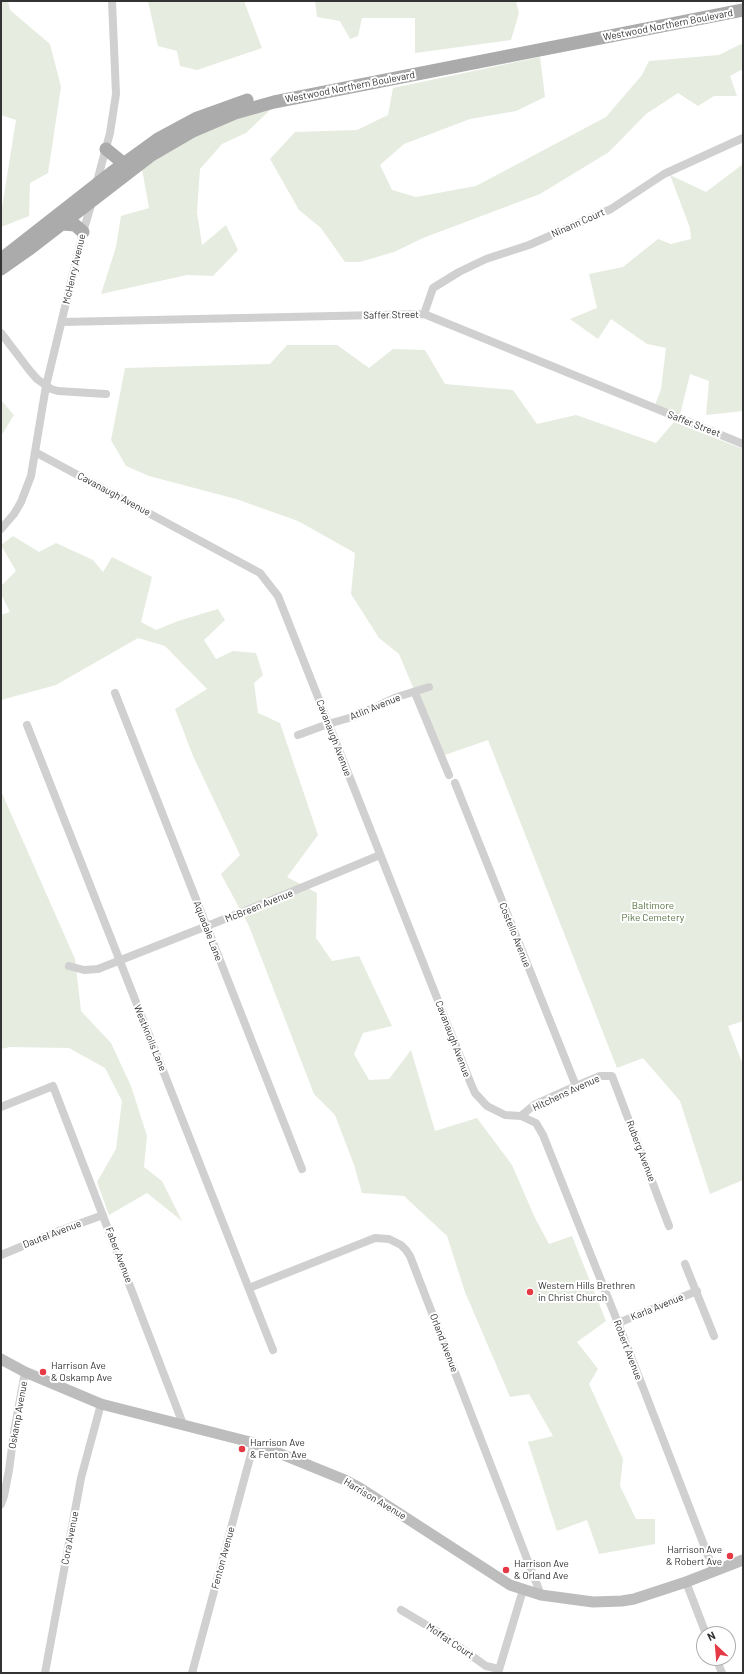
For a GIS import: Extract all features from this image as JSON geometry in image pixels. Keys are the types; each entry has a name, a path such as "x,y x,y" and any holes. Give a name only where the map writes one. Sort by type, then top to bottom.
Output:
{"main road":[{"name":"Westwood Northern Boulevard","path":"1,258 141,150 180,126 219,109 249,100 743,2"},
{"name":"Westwood Northern Boulevard","path":"1,269 63,224 150,156 193,131 253,107 743,10"},
{"path":"106,149 123,164"},
{"path":"63,224 75,225 83,232"},
{"name":"Harrison Avenue","path":"1,1358 25,1372 101,1404 254,1442 360,1488 496,1576 523,1590 542,1595 593,1602 620,1601 634,1599 686,1582 743,1560"}],"street":[{"name":"McHenry Avenue","path":"1,529 14,514 32,476 46,386 83,232 110,132 116,94 112,1"},
{"name":"Ninann Court","path":"424,314 433,288 459,272 486,259 529,245 611,209 664,174 743,138"},
{"name":"Saffer Street","path":"62,322 424,314 743,444"},
{"path":"1,333 30,370 46,386 58,391 106,394"},
{"name":"Cavanaugh Avenue","path":"35,452 260,573 278,596 475,1093 482,1102 495,1112 505,1116 521,1116"},
{"name":"Atlin Avenue","path":"298,735 356,716 397,698 429,687"},
{"name":"Aquadale Lane","path":"115,693 302,1169"},
{"path":"415,693 449,775"},
{"name":"Westknolls Lane","path":"27,725 273,1350"},
{"name":"Costello Avenue","path":"455,783 576,1086"},
{"name":"McBreen Avenue","path":"69,966 84,970 91,970 120,961 380,856"},
{"name":"Hitchens Avenue","path":"521,1116 534,1105 576,1086 600,1076 612,1076"},
{"name":"Ruberg Avenue","path":"612,1076 669,1226"},
{"name":"Faber Avenue","path":"1,1107 53,1086 183,1424"},
{"name":"Robert Avenue","path":"521,1116 536,1123 542,1135 618,1323 714,1571"},
{"name":"Dautel Avenue","path":"1,1255 103,1215"},
{"name":"Orland Avenue","path":"249,1288 375,1238 389,1239 401,1245 406,1250 416,1270 542,1595"},
{"path":"685,1264 714,1336"},
{"name":"Karla Avenue","path":"618,1323 697,1291"},
{"name":"Oskamp Avenue","path":"1,1504 9,1470 25,1372"},
{"name":"Cora Avenue","path":"45,1673 81,1478 101,1404"},
{"name":"Fenton Avenue","path":"192,1673 254,1442"},
{"path":"686,1582 703,1626"},
{"path":"499,1671 523,1590"},
{"name":"Moffat Court","path":"401,1610 438,1632 486,1666 499,1671"}],"green space":[{"path":"1,1 8,1 10,10 50,44 61,87 48,173 30,183 29,216 1,227 1,214 16,120 1,115"},
{"path":"148,1 244,1 262,48 197,70 180,66 177,51 158,46"},
{"path":"315,1 516,1 519,13 511,40 415,53 415,18 362,18 358,36 350,39 340,21 317,17"},
{"path":"743,43 743,69 730,76 737,96 714,96 698,106 678,93 646,114 609,152 540,194 423,238 394,252 360,262 345,262 321,228 299,210 270,159 295,132 357,130 388,115 393,88 540,57 545,97 516,111 470,119 404,144 380,165 392,190 416,197 476,186 606,117 642,75 649,61 719,55"},
{"path":"270,110 246,133 222,144 200,169 197,212 202,245 226,225 238,250 213,276 187,275 101,294 116,247 121,216 149,208 142,169 192,135 244,116"},
{"path":"743,164 743,411 706,415 709,381 690,374 681,411 677,418 654,408 661,389 666,348 647,344 611,319 598,339 570,319 597,308 589,274 623,267 658,239 671,244 691,239 690,228 670,175 706,192"},
{"name":"Baltimore Pike Cemetery","path":"287,345 337,345 369,368 393,349 425,350 445,384 513,390 537,424 576,415 656,443 674,422 743,449 743,1021 728,1026 743,1065 743,1180 710,1194 680,1101 643,1058 617,1068 488,740 442,756 399,654 379,638 351,594 355,553 298,521 236,499 149,476 126,466 111,440 125,368 270,364"},
{"path":"1,400 14,415 1,436"},
{"path":"13,536 39,552 56,543 93,560 103,572 112,557 152,577 141,622 156,630 178,621 218,609 225,620 204,640 216,659 233,651 256,653 263,675 254,683 258,713 280,723 318,835 287,877 317,893 316,938 332,961 359,956 392,1026 363,1033 354,1054 369,1080 389,1079 411,1050 435,1131 477,1118 512,1165 535,1218 549,1244 572,1236 606,1321 577,1342 598,1369 589,1384 623,1459 620,1486 636,1519 655,1519 655,1544 599,1554 587,1520 557,1531 528,1442 553,1436 529,1394 510,1397 465,1292 447,1236 404,1196 362,1193 354,1165 335,1115 314,1094 249,926 221,874 240,855 193,756 175,709 207,689 165,646 138,638 56,685 1,700 1,615 10,612 1,594 1,586 16,571 1,545"},
{"path":"1,791 75,959 81,1011 111,1043 131,1086 147,1136 144,1167 162,1181 182,1221 147,1193 109,1215 97,1182 116,1149 122,1101 105,1068 69,1048 10,1047 1,1049"}],"place":[{"name":"Western Hills Brethren in Christ Church","path":"530,1292"},
{"name":"Harrison Ave & Oskamp Ave","path":"43,1372"},
{"name":"Harrison Ave & Fenton Ave","path":"242,1449"},
{"name":"Harrison Ave & Robert Ave","path":"730,1556"},
{"name":"Harrison Ave & Orland Ave","path":"506,1570"}]}
